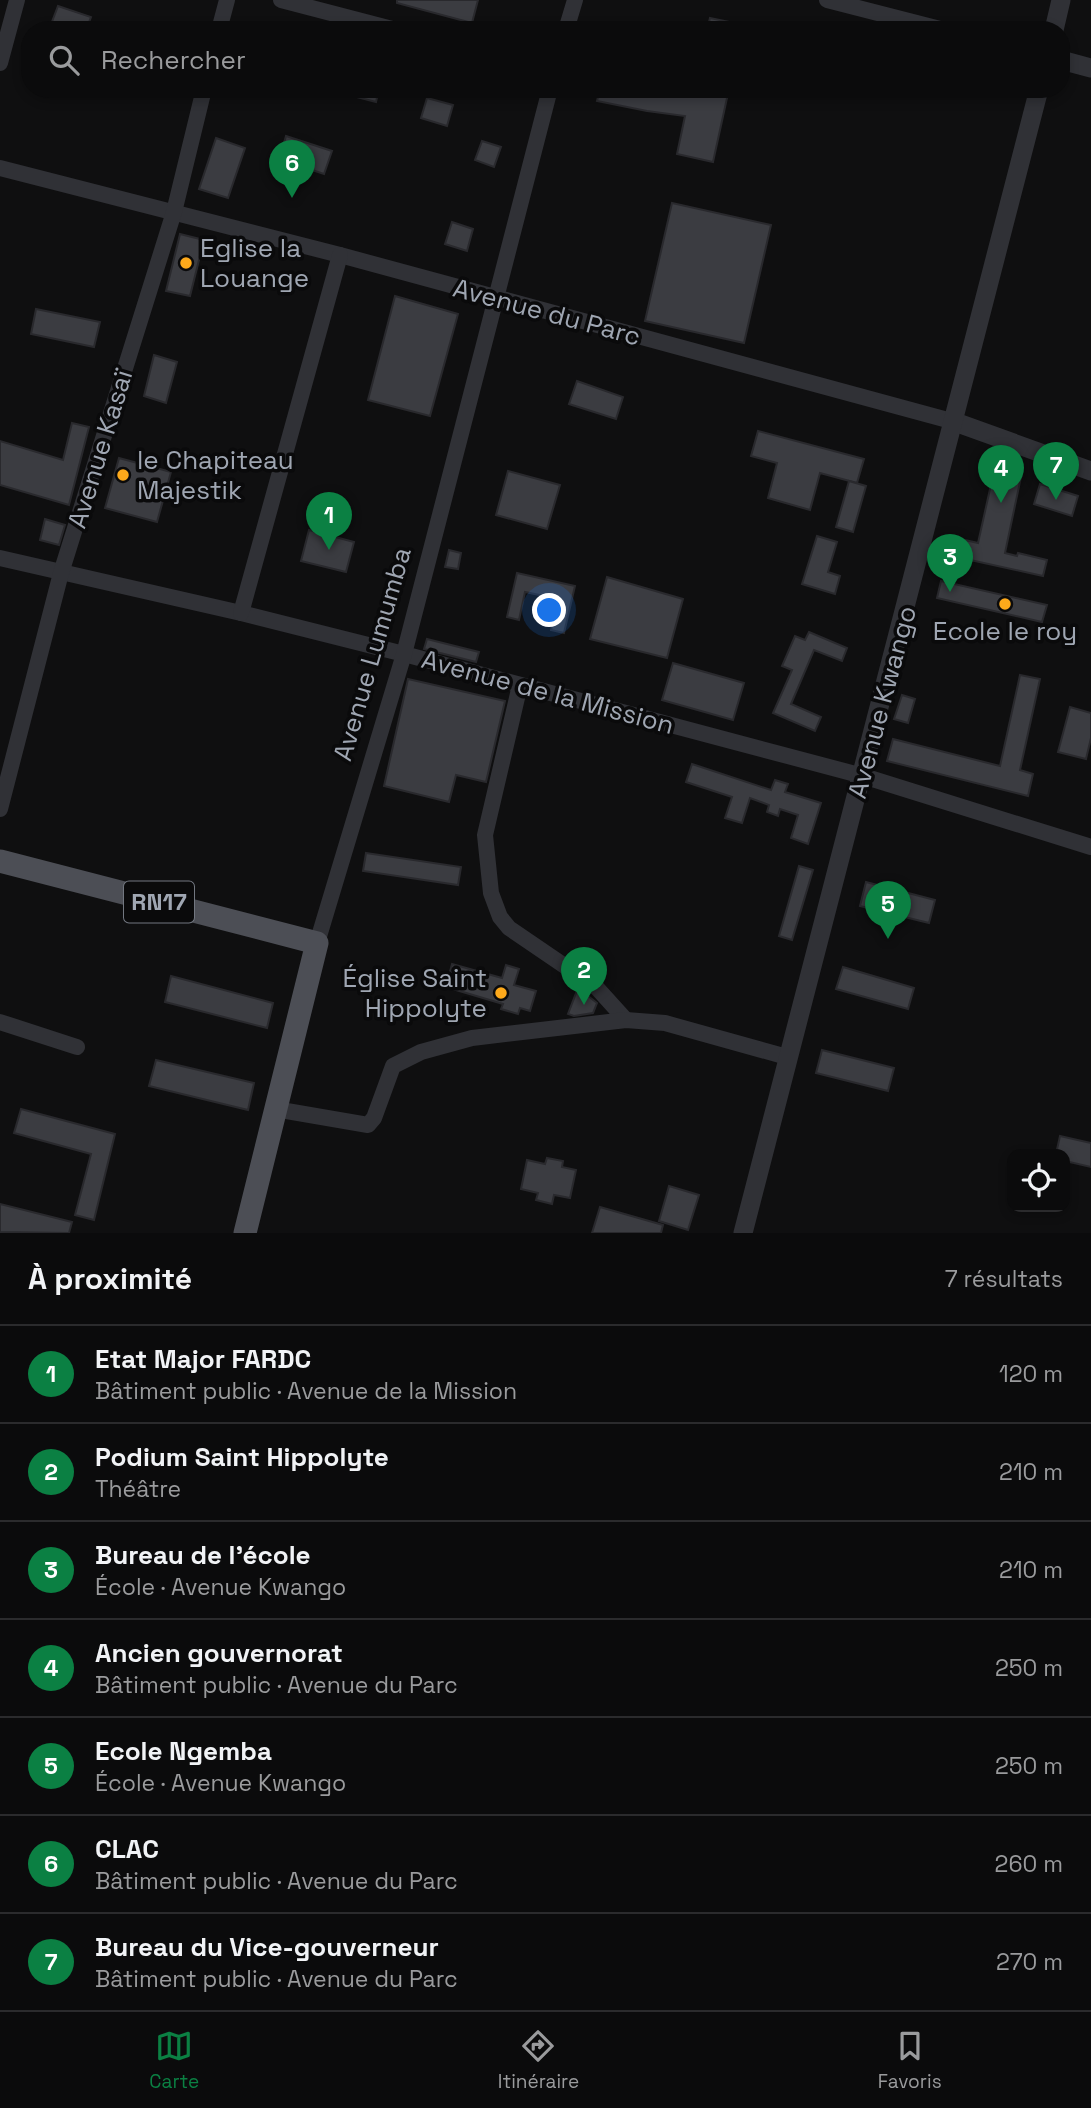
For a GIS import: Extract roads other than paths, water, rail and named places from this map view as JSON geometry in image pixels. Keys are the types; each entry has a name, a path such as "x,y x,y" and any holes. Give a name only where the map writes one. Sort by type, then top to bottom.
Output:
{"main road":[{"name":"RN17","path":"0,861 317,943"},
{"name":"Avenue Lumumba","path":"245,1233 317,943"}],"street":[{"path":"0,63 17,0"},
{"path":"221,21 227,0"},
{"path":"281,0 362,21"},
{"path":"569,21 575,0"},
{"path":"827,0 909,21"},
{"path":"1056,21 1061,0"},
{"path":"1070,62 1091,68"},
{"name":"Avenue Kasaï","path":"0,810 61,573 174,212 202,98"},
{"name":"Avenue Lumumba","path":"317,943 404,654 547,98"},
{"name":"Avenue Kwango","path":"744,1233 1037,98"},
{"name":"Avenue du Parc","path":"0,167 340,255 955,422 1090,471"},
{"path":"241,613 340,255"},
{"name":"Avenue de la Mission","path":"0,558 241,613 404,654 863,776 1091,847"},
{"path":"520,685 485,835 491,893 500,917 509,928 597,988 626,1020"},
{"path":"275,1109 368,1125 374,1118 393,1066 421,1052 498,1033 626,1020 665,1023 788,1057"},
{"path":"0,1022 77,1047"}],"place":[{"name":"CLAC","path":"292,198"},
{"name":"Eglise la Louange","path":"186,263"},
{"name":"le Chapiteau Majestik","path":"123,475"},
{"name":"Bureau du Vice-gouverneur","path":"1056,500"},
{"name":"Ancien gouvernorat","path":"1001,503"},
{"name":"Etat Major FARDC","path":"329,550"},
{"name":"Bureau de l'école","path":"950,592"},
{"name":"Ecole le roy","path":"1005,604"},
{"name":"Ecole Ngemba","path":"888,939"},
{"name":"Église Saint Hippolyte","path":"501,993"},
{"name":"Podium Saint Hippolyte","path":"584,1005"}]}
